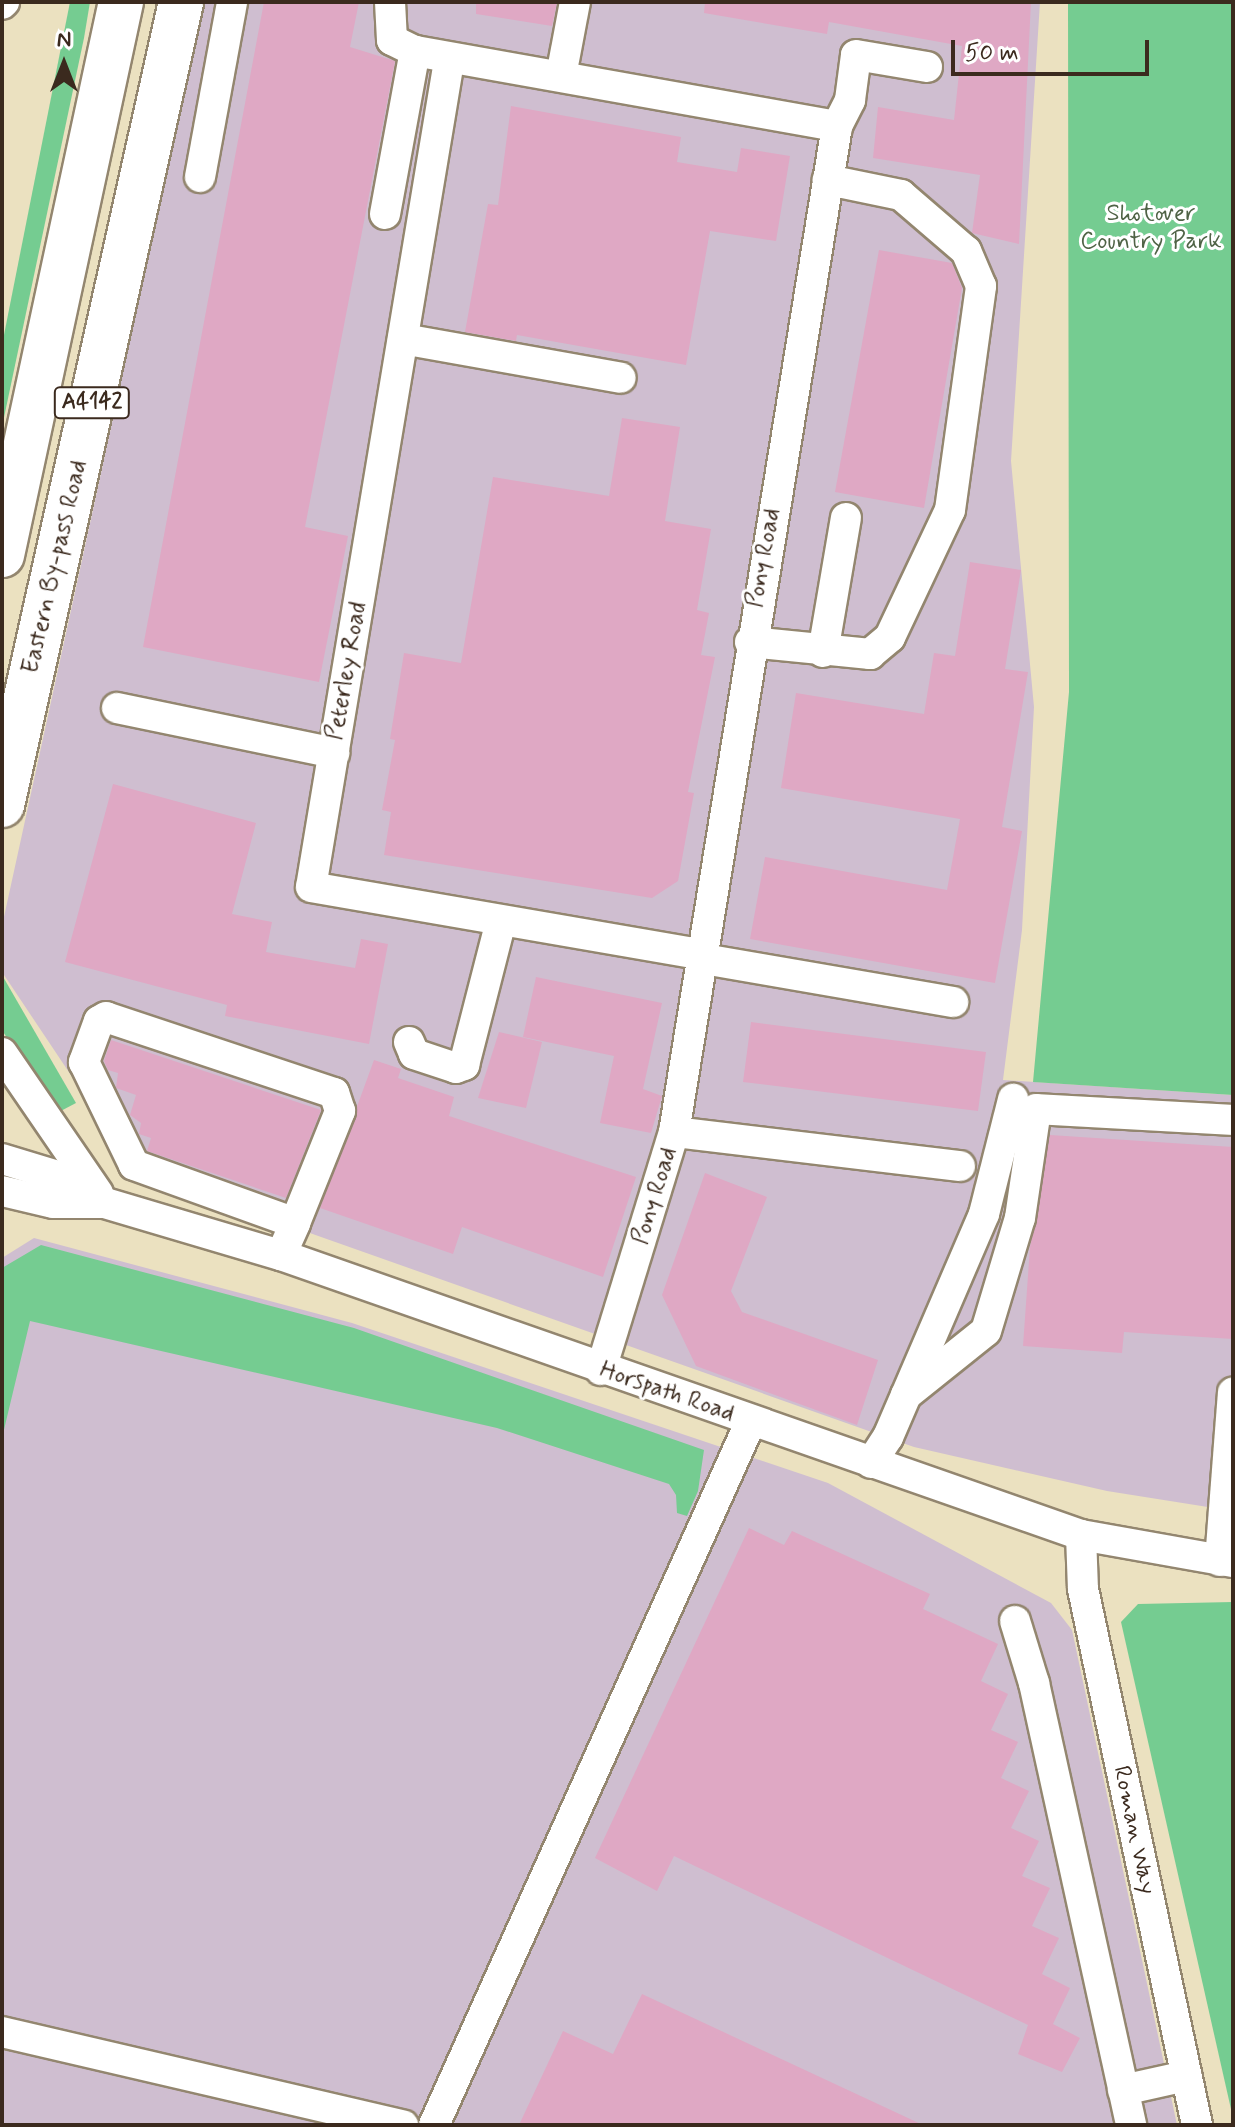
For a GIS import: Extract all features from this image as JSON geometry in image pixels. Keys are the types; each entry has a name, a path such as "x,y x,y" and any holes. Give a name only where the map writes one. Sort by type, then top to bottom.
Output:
{"highway":[{"name":"A4142","path":"2,555 121,2"},
{"name":"Eastern By-pass Road","path":"2,805 181,2"}],"street":[{"path":"200,177 232,2"},
{"path":"390,2 392,40 449,61 561,76 837,126"},
{"path":"561,76 575,2"},
{"path":"385,214 415,51"},
{"name":"Pony Road","path":"601,1370 674,1132 705,957 750,642 837,126 850,100 856,55 927,67"},
{"name":"Peterley Road","path":"449,61 311,887 953,1002"},
{"path":"750,642 823,652 870,654 890,637 950,510 981,286 966,251 901,195 828,180"},
{"path":"403,339 621,378"},
{"path":"823,652 846,518"},
{"path":"117,708 334,753"},
{"path":"409,1042 414,1054 456,1068 464,1065 501,921"},
{"path":"281,1255 295,1223 340,1111 334,1093 106,1017 99,1021 84,1062 134,1165 295,1223"},
{"path":"2,1053 105,1203"},
{"path":"871,1463 906,1395 984,1214 1013,1099"},
{"path":"906,1395 986,1331 1020,1218 1036,1109 1233,1120"},
{"path":"674,1132 960,1166"},
{"name":"Horspath Road","path":"2,1159 61,1177 105,1203 281,1255 601,1370 1081,1535 1226,1562"},
{"name":"Horspath Road","path":"2,1191 53,1203 105,1203"},
{"path":"1226,1562 1233,1393"},
{"path":"434,2125 751,1421"},
{"name":"Roman Way","path":"1081,1535 1079,1554 1086,1603 1197,2125"},
{"path":"1015,1621 1034,1683 1131,2125"},
{"path":"2,2032 403,2125"},
{"path":"1123,2090 1186,2076"}],"shaded area":[{"path":"204,2 1040,2 1011,461 1034,707 1022,930 1003,1080 1233,1095 1233,1511 1107,1491 914,1447 135,1171 2,972 2,926"},
{"path":"34,1238 352,1323 828,1483 1051,1603 1072,1630 1177,2125 2,2125 2,1258"}],"green space":[{"path":"70,2 90,2 2,427 2,345"},
{"name":"Shotover Country Park","path":"1068,2 1233,2 1233,1095 1033,1082 1069,692"},
{"path":"2,975 76,1103 55,1114 2,1030"},
{"path":"41,1245 354,1328 704,1450 698,1491 687,1516 677,1513 676,1495 669,1484 497,1428 30,1321 2,1438 2,1268"},
{"path":"1233,1602 1233,2118 1121,1622 1138,1604"}],"building":[{"path":"264,2 359,2 350,47 395,61 305,527 348,536 319,682 143,647"},
{"path":"476,2 557,2 552,26 476,14"},
{"path":"705,2 1031,2 1019,244 972,233 980,175 873,158 878,107 954,120 962,46 829,22 827,34 704,13"},
{"path":"511,106 681,137 677,162 737,172 741,148 790,156 776,241 710,231 686,365 517,335 516,341 465,332 488,204 498,205"},
{"path":"879,250 952,263 962,288 924,508 835,492"},
{"path":"622,418 680,427 665,521 711,529 697,610 709,613 701,655 715,657 688,792 694,793 678,881 652,898 384,855 391,812 382,810 395,740 390,739 404,653 461,663 493,477 609,496"},
{"path":"970,562 1021,570 1005,669 1028,672 1002,827 1022,831 995,983 750,939 765,857 947,890 960,819 781,788 796,693 924,714 934,653 955,656"},
{"path":"113,784 256,823 232,914 272,922 266,952 355,968 361,939 388,944 369,1044 225,1016 227,1005 65,962"},
{"path":"536,977 662,1003 643,1089 662,1096 651,1133 600,1123 614,1056 523,1037"},
{"path":"751,1022 986,1052 978,1111 743,1082"},
{"path":"499,1032 542,1042 526,1108 478,1098"},
{"path":"111,1040 321,1110 286,1198 147,1151 151,1138 139,1134 141,1123 130,1115 136,1095 116,1088 118,1073 108,1070 104,1061"},
{"path":"374,1060 401,1069 398,1078 454,1097 449,1116 636,1177 603,1277 462,1227 453,1254 320,1208"},
{"path":"1050,1135 1233,1147 1233,1339 1124,1332 1122,1353 1023,1346 1030,1247"},
{"path":"705,1173 767,1197 731,1291 742,1312 878,1360 857,1425 696,1366 662,1295"},
{"path":"749,1528 784,1545 792,1531 930,1594 923,1609 998,1644 981,1681 1008,1694 991,1730 1018,1742 1001,1778 1029,1791 1011,1828 1039,1841 1022,1876 1050,1888 1032,1926 1059,1938 1042,1974 1070,1988 1053,2024 1080,2038 1062,2072 1018,2054 1028,2025 674,1856 657,1891 595,1858"},
{"path":"642,1994 923,2125 519,2125 563,2031 613,2054"}]}
